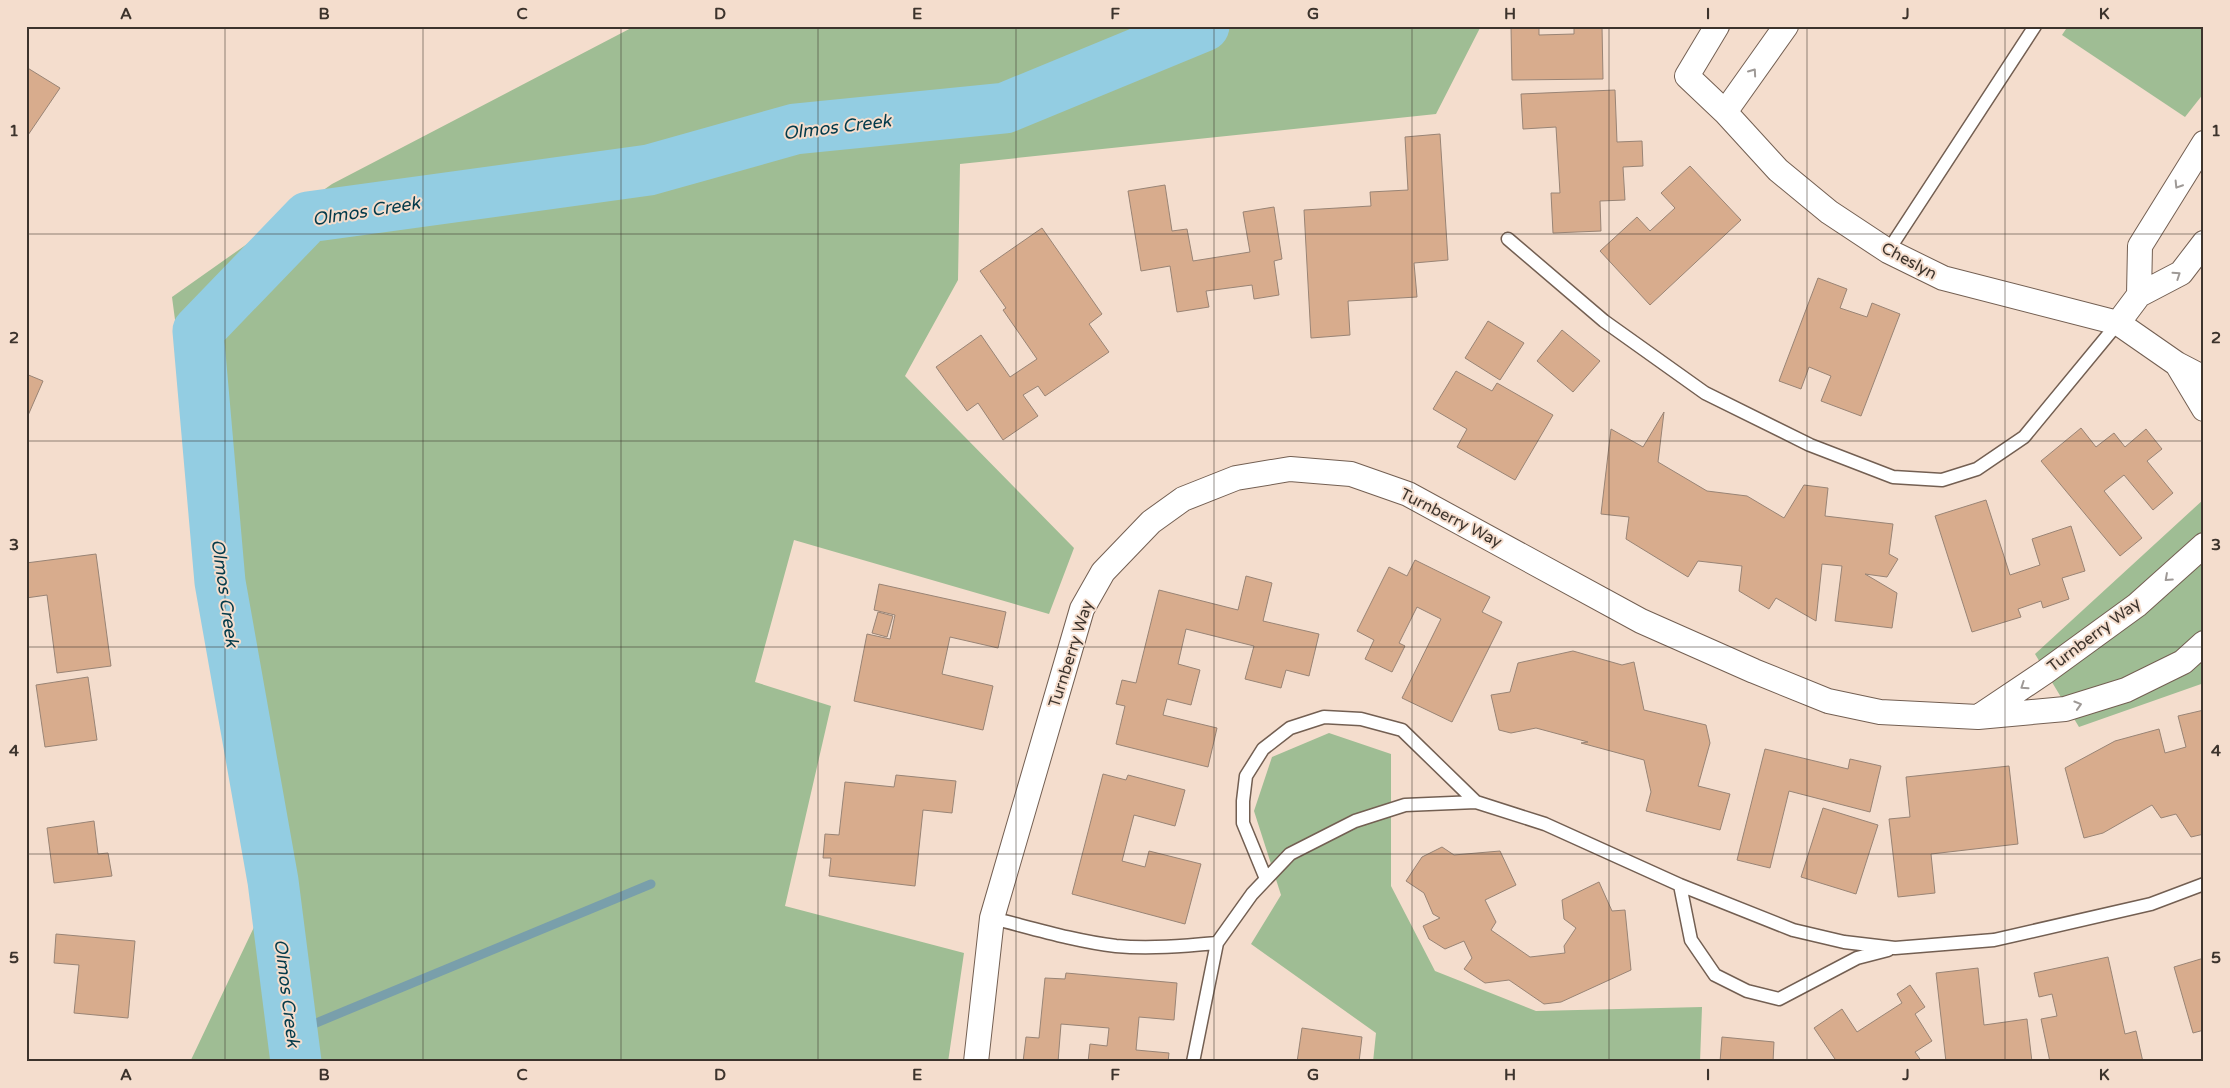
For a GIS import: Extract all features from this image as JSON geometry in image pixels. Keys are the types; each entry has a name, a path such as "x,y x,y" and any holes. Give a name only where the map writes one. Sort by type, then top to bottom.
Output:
{"street":[{"name":"Cheslyn","path":"1717,26 1687,76 1725,112 1778,170 1829,212 1888,251 1943,278 2118,323 2177,364 2204,378"},
{"path":"1725,112 1786,26"},
{"path":"2139,295 2140,246 2204,143"},
{"path":"2118,323 2139,295 2181,273 2204,243"},
{"name":"Cheslyn","path":"2177,364 2204,409"},
{"name":"Turnberry Way","path":"976,1062 992,918 1082,610 1103,572 1151,522 1183,499 1236,478 1290,470 1351,474 1408,494 1641,621 1754,671 1828,701 1880,712 1978,717 2065,708 2126,690 2183,662 2204,643"},
{"name":"Turnberry Way","path":"1978,717 2045,672 2136,606 2204,545"}],"lane":[{"path":"1888,251 2036,26"},
{"path":"1508,239 1604,321 1705,393 1810,445 1893,477 1942,480 1977,469 1985,464 2024,437 2118,323"},
{"path":"1266,879 1243,823 1246,776 1263,749 1290,728 1324,717 1361,719 1402,730 1476,802"},
{"path":"1193,1062 1217,943 1252,894 1290,854 1355,821 1405,806 1476,802 1545,824 1680,885 1793,930 1844,942 1895,948"},
{"path":"1680,885 1691,940 1716,975 1747,992 1779,998 1857,958 1895,948 1994,940 2151,904 2204,884"},
{"path":"992,918 1059,935 1117,946 1188,946 1217,943"}],"green space":[{"path":"635,26 1481,26 1436,114 960,164 958,280 905,376 1074,548 1049,614 794,540 755,682 831,706 785,906 964,953 948,1062 190,1062 255,925 172,297 332,184"},
{"path":"2068,26 2204,26 2204,93 2185,117 2062,35"},
{"path":"2204,499 2204,683 2079,727 2035,654"},
{"path":"1329,733 1391,754 1391,886 1435,971 1536,1011 1702,1007 1700,1062 1373,1062 1376,1033 1251,944 1281,895 1254,811 1272,757"}],"building":[{"path":"1574,26 1602,26 1603,79 1512,80 1511,27 1539,27 1539,35 1574,34"},
{"path":"26,67 60,88 26,138"},
{"path":"1615,90 1617,142 1642,141 1643,166 1623,167 1625,200 1600,201 1601,231 1553,233 1551,193 1560,193 1556,127 1523,129 1521,94"},
{"path":"1440,134 1448,260 1414,263 1417,297 1348,301 1350,335 1311,338 1304,210 1371,206 1370,192 1408,190 1405,137"},
{"path":"1690,166 1741,220 1650,305 1600,251 1637,217 1650,231 1675,208 1661,193"},
{"path":"1165,185 1172,231 1187,229 1193,261 1250,252 1243,212 1274,207 1282,259 1274,261 1279,295 1254,299 1252,285 1206,291 1209,307 1177,312 1170,266 1141,271 1128,191"},
{"path":"1042,228 1102,314 1089,324 1109,352 1045,396 1038,386 1023,395 1038,416 1003,440 978,403 967,411 936,367 981,335 1010,377 1037,359 1003,310 1006,308 980,271"},
{"path":"1818,278 1847,289 1840,308 1867,317 1872,303 1900,314 1861,416 1821,401 1831,376 1809,367 1801,389 1779,381"},
{"path":"1488,321 1524,343 1500,380 1465,358"},
{"path":"1562,330 1600,361 1573,392 1537,361"},
{"path":"1456,371 1492,391 1497,383 1553,415 1515,480 1457,447 1467,429 1433,409"},
{"path":"26,374 43,381 26,420"},
{"path":"1664,412 1658,462 1707,491 1747,496 1784,518 1804,485 1828,488 1825,516 1893,524 1889,554 1898,559 1887,577 1865,574 1897,593 1892,628 1835,621 1842,566 1822,564 1816,621 1776,598 1769,609 1739,591 1742,566 1698,561 1688,577 1626,539 1629,517 1601,514 1611,429 1643,447"},
{"path":"2081,428 2096,447 2114,433 2125,447 2146,429 2162,449 2147,461 2173,493 2153,510 2124,475 2104,491 2142,538 2120,556 2041,461"},
{"path":"1986,500 2010,575 2040,565 2032,539 2071,526 2085,571 2062,578 2069,599 2043,608 2041,601 2018,609 2021,617 1972,632 1935,516"},
{"path":"96,554 111,666 57,673 47,595 26,598 26,563"},
{"path":"1415,560 1490,597 1482,612 1502,622 1452,722 1402,698 1441,619 1417,607 1399,643 1405,646 1392,672 1365,659 1374,640 1357,631 1389,567 1407,576"},
{"path":"1246,576 1272,583 1263,621 1319,634 1309,676 1286,670 1281,688 1245,679 1254,646 1186,629 1178,664 1200,670 1191,705 1167,699 1163,715 1217,728 1208,767 1116,744 1125,706 1116,704 1122,680 1136,683 1159,590 1238,610"},
{"path":"879,584 1006,612 998,648 950,637 942,674 993,686 983,730 854,701 867,634 890,639 895,615 874,610"},
{"path":"878,612 893,616 887,637 872,633"},
{"path":"1573,651 1622,665 1634,662 1644,710 1706,725 1710,743 1698,786 1730,794 1720,830 1646,811 1651,792 1644,760 1581,743 1588,742 1536,728 1511,733 1499,730 1491,695 1510,692 1518,663"},
{"path":"88,677 97,740 45,747 36,685"},
{"path":"2204,710 2204,834 2191,837 2176,814 2161,818 2152,805 2103,833 2084,838 2065,768 2115,741 2159,729 2165,753 2186,747 2178,716"},
{"path":"1765,749 1848,769 1850,759 1881,766 1870,812 1789,791 1770,868 1737,860"},
{"path":"2009,766 2018,844 1931,854 1935,893 1898,897 1889,819 1910,817 1906,777"},
{"path":"1103,774 1126,780 1128,775 1185,790 1175,826 1134,815 1122,861 1145,867 1149,851 1201,864 1185,924 1072,894"},
{"path":"896,775 956,781 952,813 923,810 915,886 829,876 831,858 823,858 825,834 839,835 845,782 894,787"},
{"path":"1823,808 1878,825 1856,894 1801,877"},
{"path":"94,821 98,854 108,853 112,876 54,883 47,828"},
{"path":"1442,847 1454,855 1500,851 1516,885 1485,900 1496,922 1491,930 1530,957 1565,953 1564,946 1576,928 1564,919 1562,900 1599,882 1612,911 1625,910 1631,970 1561,1002 1544,1004 1509,980 1485,983 1464,969 1472,958 1464,941 1445,949 1429,939 1423,926 1440,918 1433,914 1424,893 1406,881 1422,857"},
{"path":"56,934 135,941 128,1018 74,1013 79,965 54,963"},
{"path":"2108,957 2125,1034 2136,1031 2143,1062 2050,1062 2041,1019 2057,1016 2052,994 2039,997 2034,973"},
{"path":"2204,958 2204,1030 2193,1033 2174,967"},
{"path":"1978,968 1984,1025 2027,1019 2032,1062 1946,1062 1936,973"},
{"path":"1066,973 1177,983 1174,1020 1139,1017 1136,1050 1169,1053 1168,1062 1088,1062 1090,1044 1107,1046 1109,1028 1061,1024 1058,1062 1023,1062 1026,1037 1039,1038 1045,978 1065,979"},
{"path":"1910,985 1925,1007 1915,1014 1932,1041 1915,1052 1922,1062 1837,1062 1814,1028 1842,1009 1857,1032 1902,1003 1897,994"},
{"path":"1302,1028 1362,1037 1359,1062 1297,1062"},
{"path":"1722,1037 1774,1042 1773,1062 1720,1062"}],"waterway":[{"name":"Olmos Creek","path":"296,1062 273,881 220,582 198,331 308,217 649,170 795,129 1005,108 1204,26"},
{"path":"292,1033 651,884"}]}
